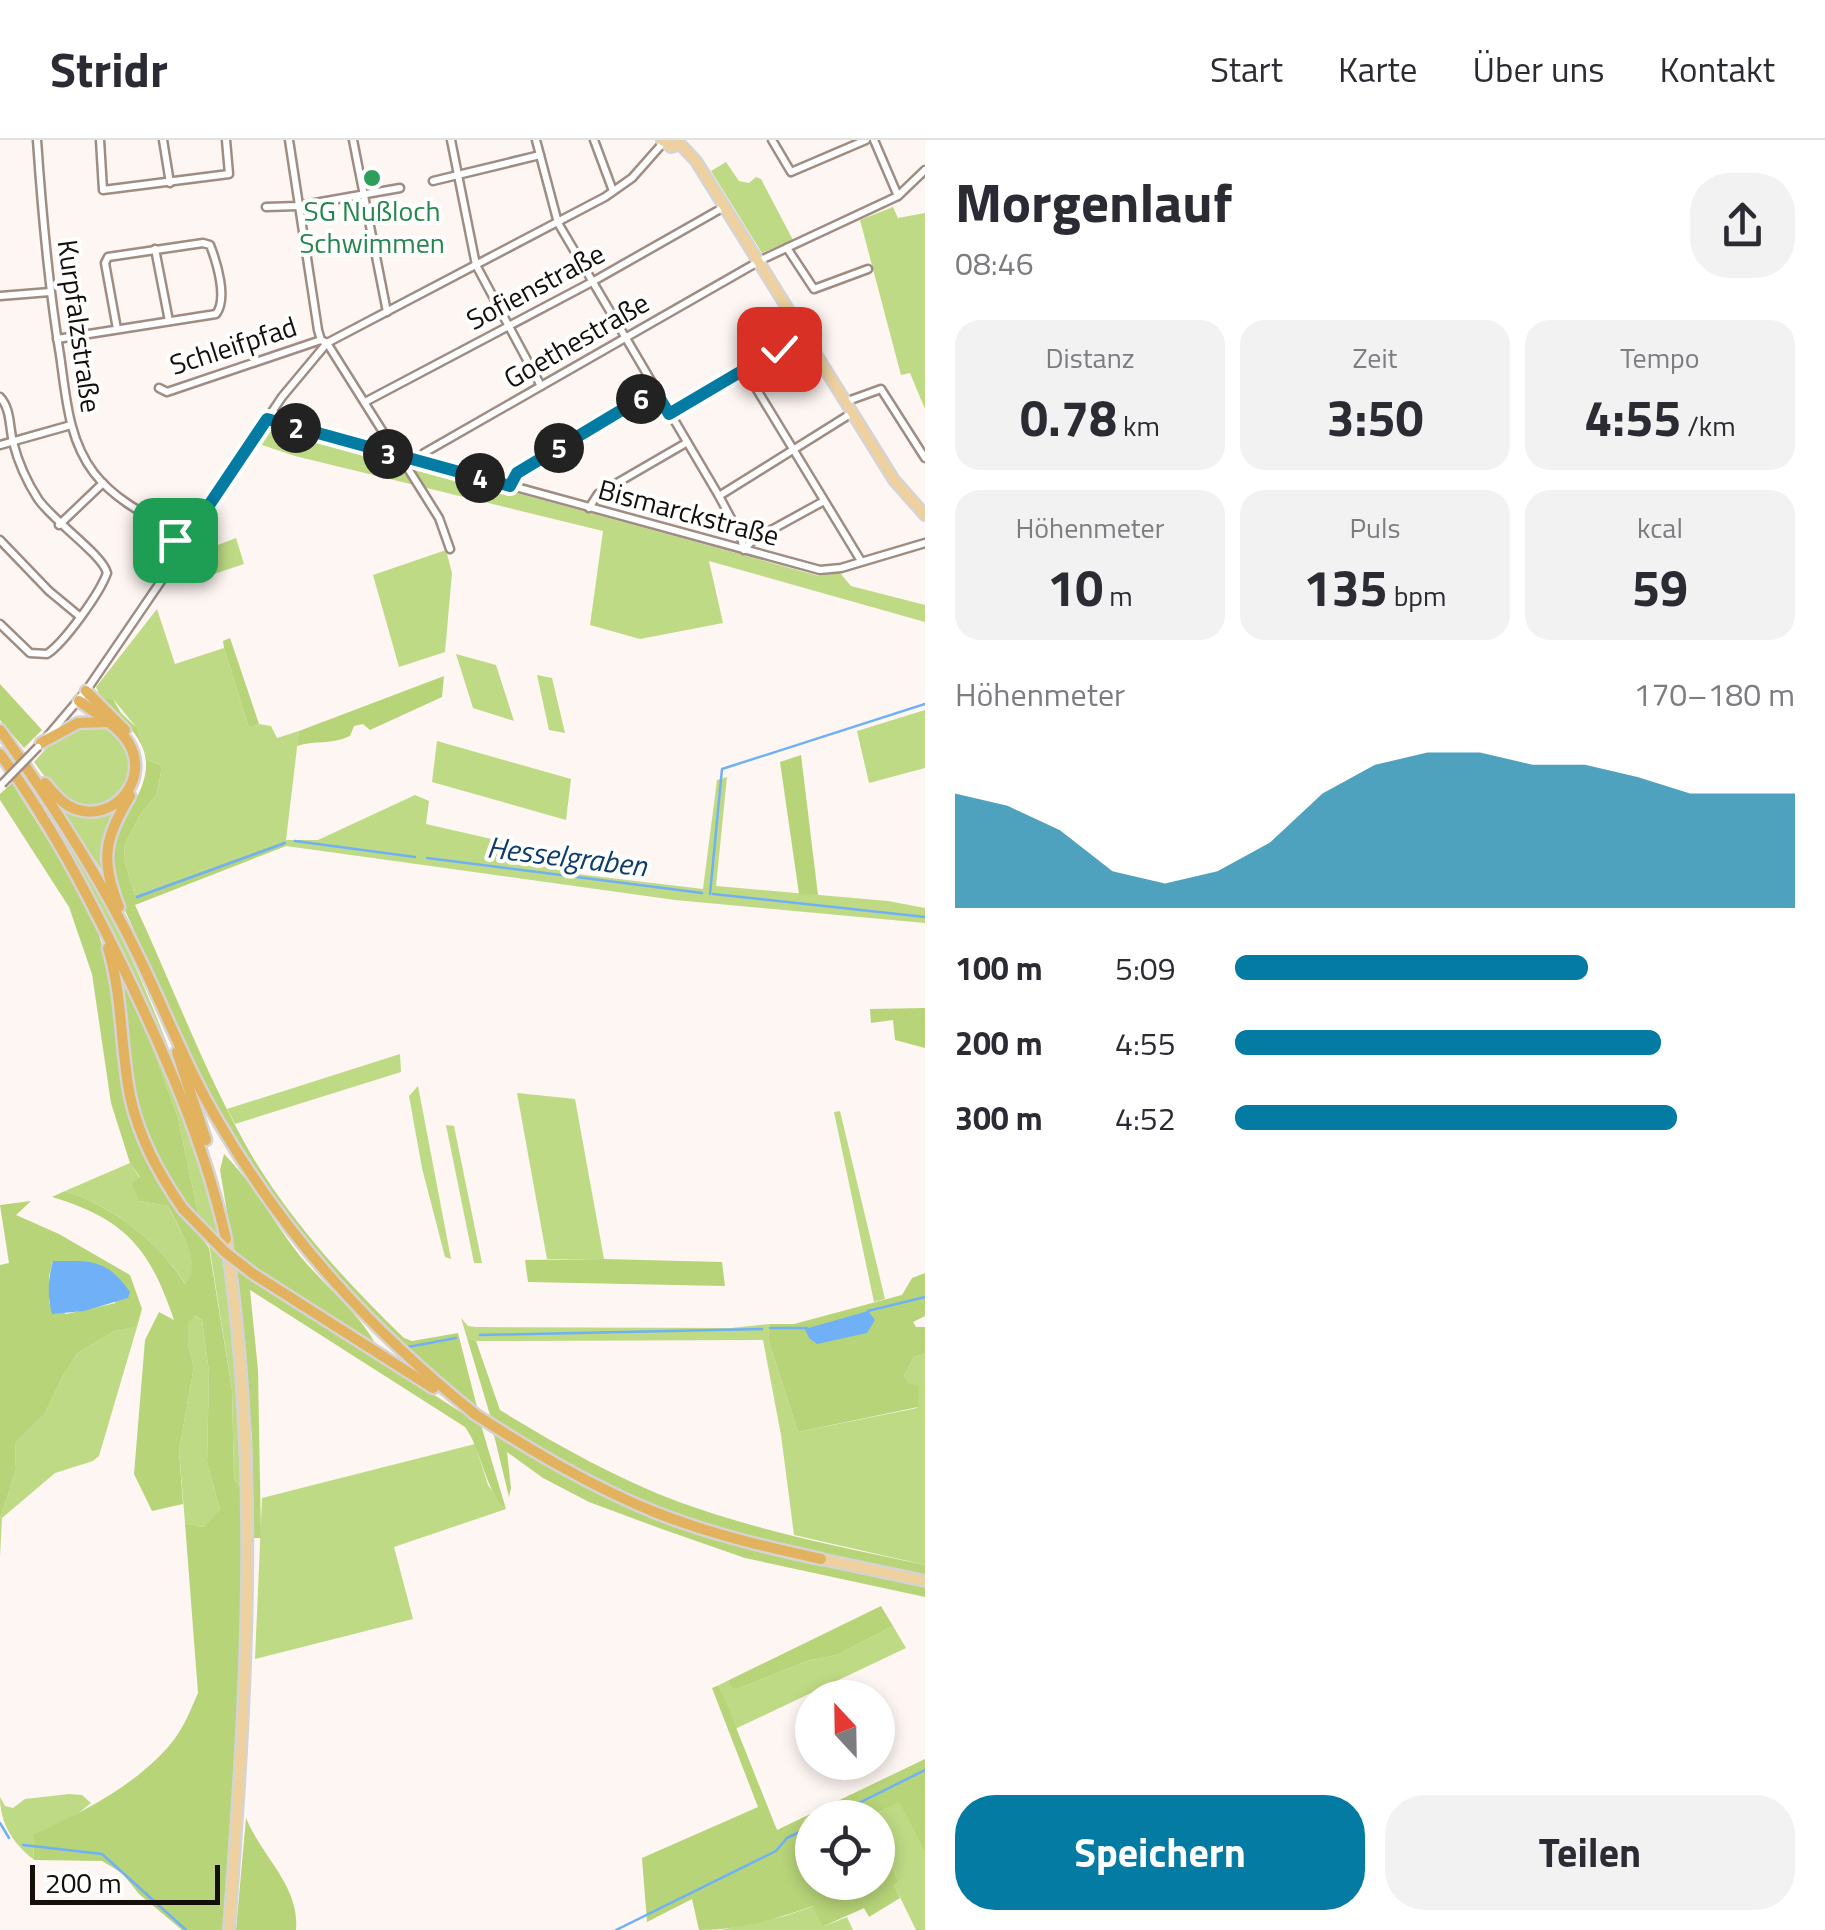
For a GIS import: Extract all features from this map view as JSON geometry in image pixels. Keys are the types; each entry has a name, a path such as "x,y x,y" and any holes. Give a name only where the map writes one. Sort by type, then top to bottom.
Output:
{"highway":[{"path":"0,729 62,803 98,812 122,799 135,771 130,746 83,696"},
{"path":"83,696 126,732 139,762 134,788 112,827 106,851 110,884 133,945"},
{"path":"39,745 78,723 108,722"},
{"path":"0,729 77,842 133,945 218,1122 264,1196 370,1323 475,1414"},
{"path":"1,756 50,828 93,905 184,1096 218,1201 226,1239"},
{"path":"93,905 118,988 136,1119 156,1168 184,1209 225,1252 252,1273 566,1470 660,1514 752,1544 821,1559"},
{"path":"148,975 198,1113 214,1171 226,1239"}],"main road":[{"path":"663,141 672,148 682,142 696,160 894,480 924,513"},
{"path":"226,1239 242,1366 250,1559 229,1930"},
{"path":"821,1559 925,1581"}],"street":[{"name":"Kurpfalzstraße","path":"37,140 44,249 71,425 87,462 103,484 134,508 175,531"},
{"path":"100,140 103,190 229,174 226,140"},
{"path":"163,140 170,183"},
{"path":"289,140 324,342 388,440 386,453"},
{"path":"354,140 388,312"},
{"path":"451,140 476,265 541,386"},
{"path":"536,140 558,224 719,496 744,550"},
{"path":"594,140 614,191"},
{"path":"772,140 792,176 866,140"},
{"path":"874,140 898,196"},
{"name":"Schleifpfad","path":"159,388 167,392 324,342 388,312 614,191 640,170 663,141"},
{"path":"434,182 540,155"},
{"name":"Goethestraße","path":"420,462 424,452 759,262 898,196 925,170"},
{"path":"266,207 298,206 400,188"},
{"name":"Sofienstraße","path":"365,402 592,282 725,206"},
{"path":"57,339 169,322 221,310 210,245 112,254 105,263 118,329"},
{"path":"787,248 814,289 868,270"},
{"path":"156,249 169,322"},
{"path":"0,296 50,292"},
{"path":"197,523 324,342"},
{"path":"669,414 779,349"},
{"path":"745,370 861,561"},
{"path":"845,402 881,389 925,458"},
{"path":"510,486 517,473 655,390"},
{"path":"0,397 8,411 13,442 30,486 60,525 106,566 105,579 52,652 40,656 27,651 0,624"},
{"path":"719,496 852,414"},
{"name":"Bismarckstraße","path":"267,419 820,570 841,568 925,543"},
{"path":"0,445 71,425"},
{"path":"589,508 598,494 686,444"},
{"path":"406,459 407,467 442,524 450,549"},
{"path":"60,525 103,484"},
{"path":"744,550 753,540 824,501"},
{"path":"184,522 197,523 204,533 202,542 194,550 183,549 175,540 175,531 184,522"},
{"path":"0,540 49,592 78,616"},
{"path":"1,785 83,696 183,549"}],"green space":[{"path":"726,162 739,181 761,179 793,240 762,253 711,171"},
{"path":"893,207 898,218 925,213 925,409 910,373 901,375 860,220"},
{"path":"274,426 819,576 840,573 851,586 925,605 925,622 709,561 723,623 640,639 590,625 603,531 259,444"},
{"path":"236,538 244,564 214,574 210,548"},
{"path":"446,550 452,573 445,652 399,667 373,575"},
{"path":"157,609 175,664 224,648 249,728 259,724 271,726 277,738 299,731 286,840 318,840 415,795 429,801 426,824 561,855 560,872 703,889 717,780 727,777 716,886 888,901 925,908 925,923 675,900 286,846 285,840 135,895 124,860 125,844 157,794 162,766 148,760 137,728 113,699 101,699 96,687"},
{"path":"230,638 259,724 249,728 224,648 223,641"},
{"path":"456,654 496,665 514,721 473,708"},
{"path":"537,675 552,678 565,733 549,730"},
{"path":"444,676 442,697 370,730 363,724 354,726 350,736 343,739 297,746 299,731"},
{"path":"0,684 42,730 24,748 0,720"},
{"path":"101,699 113,699 137,728 148,760 162,766 157,794 125,844 124,860 135,895 285,840 286,846 135,905 220,1095 268,1181 322,1252 404,1338 412,1341 458,1333 477,1407 424,1368 362,1306 280,1207 221,1118 113,880 111,850 138,796 146,762 136,735"},
{"path":"925,710 925,768 869,783 857,731"},
{"path":"83,726 107,727 122,736 130,751 125,784 100,807 83,808 64,799 34,762 51,743"},
{"path":"437,741 571,779 566,820 432,782"},
{"path":"801,755 818,895 799,894 780,762"},
{"path":"24,772 110,915 145,989 176,1069 115,943 19,778"},
{"path":"12,783 66,869 99,935 110,971 137,1135 149,1165 209,1248 232,1390 234,1479 244,1493 239,1692 225,1930 182,1930 139,1894 122,1873 102,1861 34,1860 33,1834 90,1807 127,1783 160,1756 184,1724 198,1693 185,1523 203,1527 220,1509 207,1462 209,1372 202,1320 195,1316 188,1323 194,1367 179,1450 183,1504 152,1511 134,1474 145,1340 159,1312 174,1320 155,1274 132,1240 99,1216 52,1197 65,1191 100,1206 148,1240 185,1284 190,1277 191,1257 168,1206 139,1201 132,1183 140,1177 130,1163 111,1103 92,974 69,907 0,800 0,794"},
{"path":"120,804 103,840 104,874 59,806 73,812"},
{"path":"115,959 136,1002 178,1118 199,1218 161,1164 136,1103"},
{"path":"136,1002 190,1129 218,1229 233,1320 244,1493 234,1479 232,1390 206,1225 199,1218 178,1118"},
{"path":"925,1008 925,1048 895,1040 893,1020 871,1023 870,1009"},
{"path":"400,1054 401,1072 235,1124 227,1109"},
{"path":"418,1086 451,1259 445,1257 422,1168 409,1096"},
{"path":"517,1093 575,1099 604,1259 547,1259"},
{"path":"840,1111 885,1299 874,1302 834,1112"},
{"path":"446,1125 454,1126 482,1263 474,1263"},
{"path":"224,1154 300,1256 352,1311 377,1347 234,1254 220,1170"},
{"path":"130,1163 140,1178 139,1201 168,1206 183,1235 192,1268 186,1285 149,1240 100,1206 65,1191"},
{"path":"31,1201 16,1215 59,1234 130,1275 142,1309 135,1327 115,1331 78,1353 44,1415 15,1444 16,1470 0,1519 0,1265 9,1263 0,1205","holes":["53,1261 116,1303 66,1314 49,1303"]},
{"path":"525,1260 722,1262 725,1286 528,1282"},
{"path":"237,1269 481,1425 506,1509 492,1490 465,1427 250,1290 258,1370 261,1538 254,1538 252,1438"},
{"path":"925,1273 925,1316 913,1322 916,1327 925,1327 925,1354 914,1357 904,1376 908,1383 919,1387 918,1407 798,1432 768,1339 770,1324 794,1324 902,1295 912,1278"},
{"path":"142,1310 99,1456 55,1473 2,1518 0,1558 0,1519 16,1470 15,1444 44,1415 78,1353 115,1331 134,1327"},
{"path":"194,1316 202,1320 209,1372 207,1462 220,1509 203,1527 185,1523 179,1450 194,1367 188,1323"},
{"path":"461,1318 468,1326 476,1327 731,1328 770,1324 768,1339 798,1432 917,1408 904,1376 914,1357 925,1354 925,1565 794,1535 763,1340 476,1341 467,1338"},
{"path":"467,1338 476,1341 500,1410 587,1460 656,1493 739,1522 925,1565 925,1576 697,1521 589,1477 538,1449 490,1415"},
{"path":"493,1431 589,1485 689,1529 779,1556 925,1585 925,1597 745,1558 589,1502 543,1478 507,1452 509,1497"},
{"path":"475,1444 488,1485 506,1509 394,1547 413,1619 255,1659 262,1498"},
{"path":"881,1606 893,1626 837,1655 807,1661 737,1689 730,1686 729,1680"},
{"path":"893,1626 906,1648 838,1680 795,1680 795,1701 735,1729 719,1685 729,1680 737,1689 807,1661 837,1655"},
{"path":"719,1685 777,1830 795,1821 795,1900 895,1900 895,1887 900,1898 869,1917 864,1908 822,1927 813,1906 757,1923 699,1930 692,1899 647,1922 642,1858 758,1807 712,1688"},
{"path":"925,1759 925,1853 899,1802 840,1800 881,1780 895,1780 895,1773"},
{"path":"82,1795 91,1803 71,1819 33,1834 34,1860 9,1832 0,1797 5,1806 13,1808 25,1799"},
{"path":"899,1801 925,1853 925,1930 916,1930 895,1887 899,1882 895,1873 895,1803"},
{"path":"246,1818 292,1899 296,1930 236,1930"},
{"path":"814,1906 822,1927 847,1917 853,1930 721,1930 785,1916"}],"water":[{"path":"53,1261 88,1262 105,1267 130,1292 128,1298 84,1311 52,1314 49,1288"},
{"path":"868,1311 875,1320 867,1333 817,1344 805,1329"}],"waterway":[{"path":"710,894 722,769 925,704"},
{"name":"Hesselgraben","path":"295,841 415,857"},
{"name":"Hesselgraben","path":"137,897 285,843"},
{"name":"Hesselgraben","path":"427,858 702,893"},
{"name":"Hesselgraben","path":"713,894 925,917"},
{"path":"868,1311 925,1297"},
{"path":"770,1328 807,1328"},
{"path":"480,1335 762,1329"},
{"path":"408,1347 456,1338"},
{"path":"865,1800 925,1770"},
{"path":"0,1823 9,1838"},
{"path":"616,1930 776,1851 795,1834"},
{"path":"23,1845 102,1854 186,1930"}],"place":[{"name":"SG Nußloch Schwimmen","path":"372,178"}],"route":[{"path":"175,540 176,528 181,523 197,523 267,419 510,486 517,473 655,390 669,414 779,349"}]}
